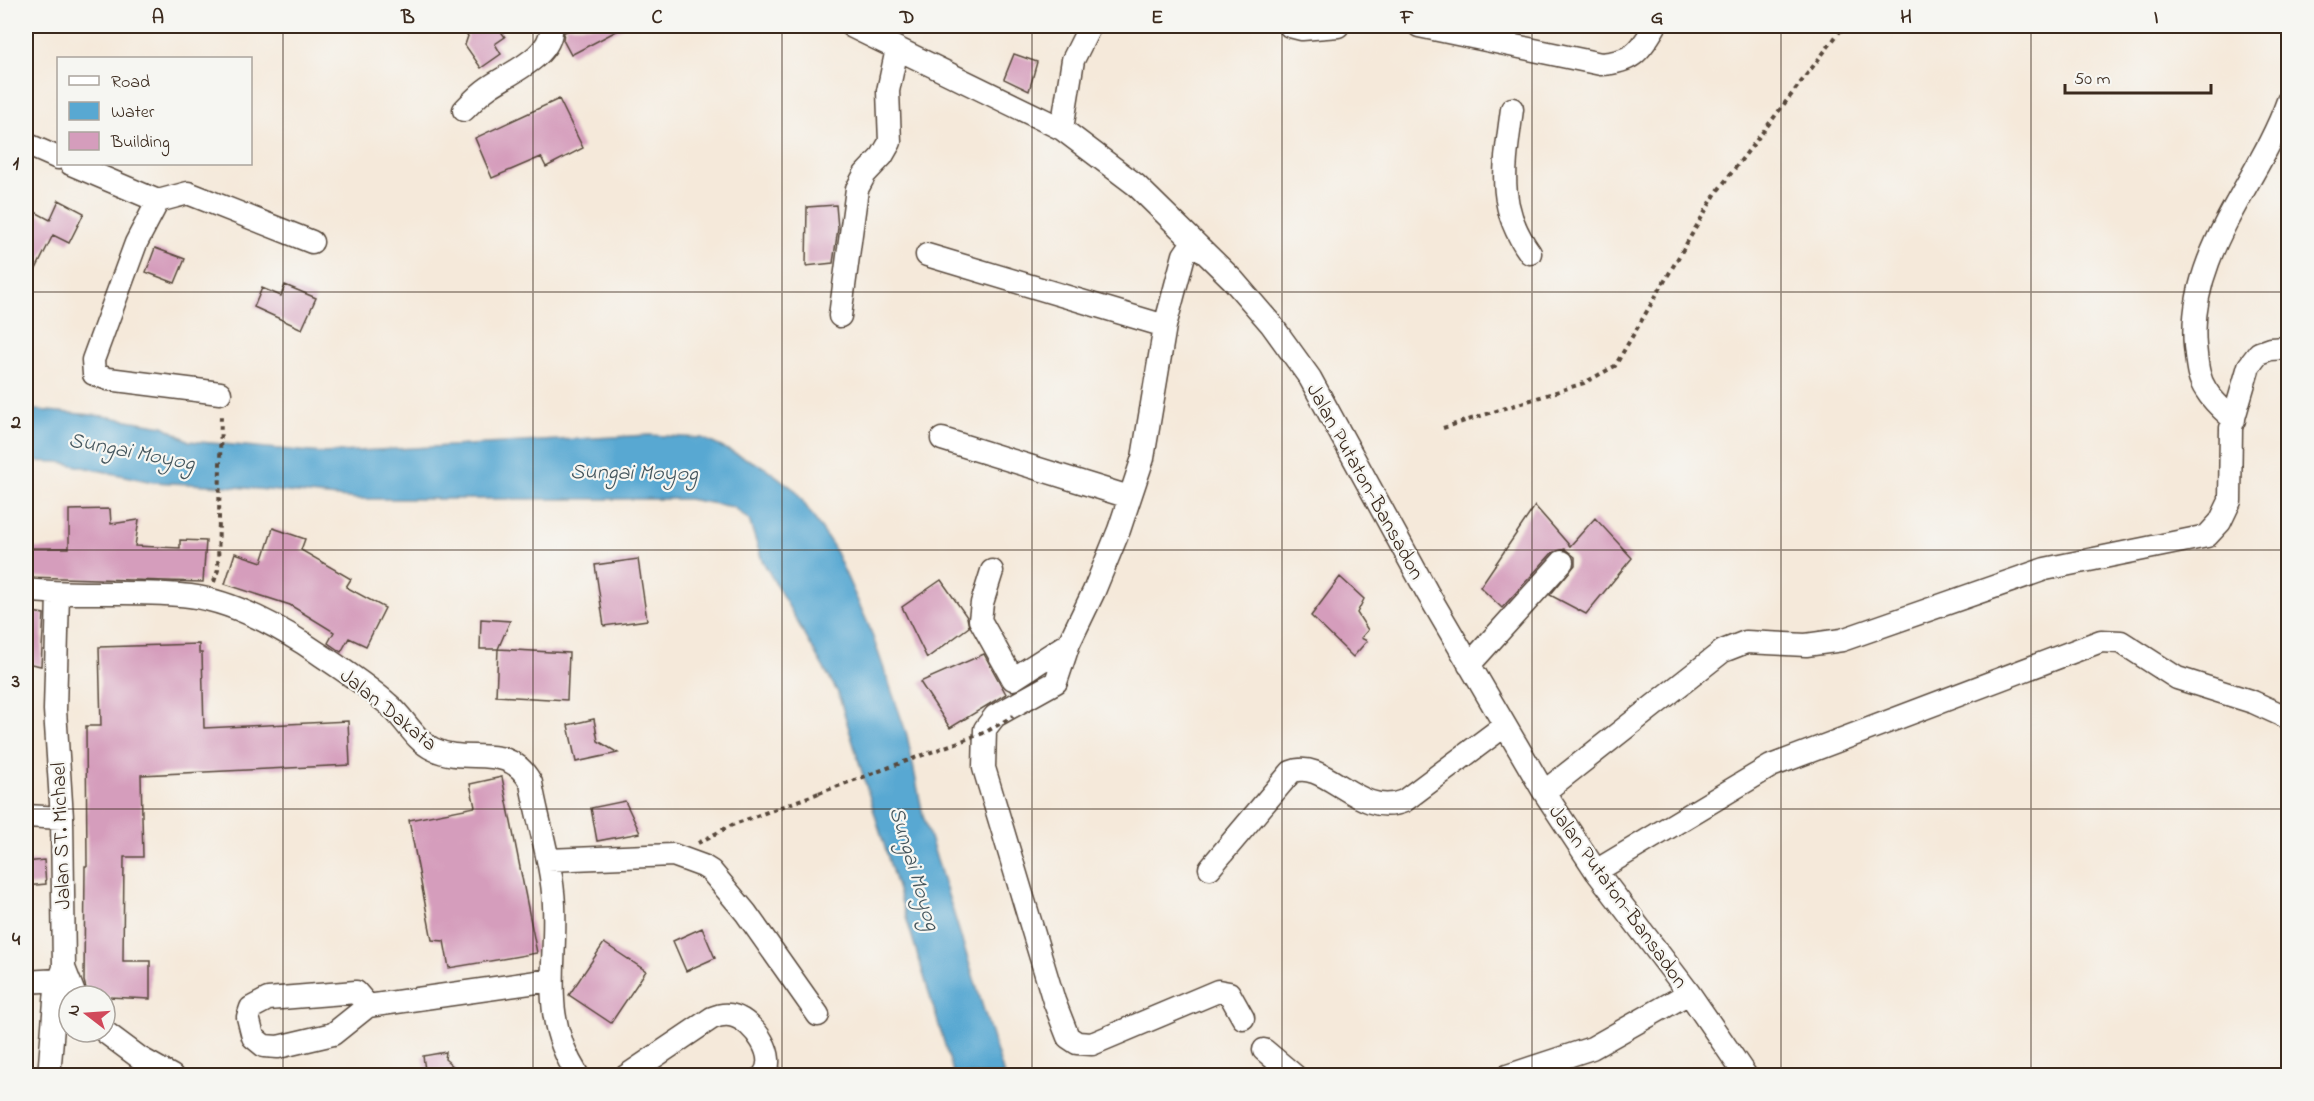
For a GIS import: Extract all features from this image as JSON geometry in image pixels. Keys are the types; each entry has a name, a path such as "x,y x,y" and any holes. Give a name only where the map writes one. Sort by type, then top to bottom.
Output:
{"street":[{"path":"464,110 485,89 522,66 545,46 552,35 551,26"},
{"name":"Jalan Putaton-Bansadon","path":"851,26 1062,129 1136,185 1233,280 1271,324 1310,378 1469,665 1544,792 1596,871 1689,993 1746,1076"},
{"path":"1062,129 1073,60 1090,26"},
{"path":"1298,27 1338,26"},
{"path":"1419,26 1601,64 1621,63 1632,56 1643,46 1656,26"},
{"path":"840,316 857,189 865,174 882,156 890,142 888,91 897,49"},
{"path":"2234,420 2204,389 2198,371 2193,326 2201,283 2220,232 2241,192 2257,168 2289,101"},
{"path":"1512,110 1504,196 1511,222 1530,253"},
{"path":"26,144 57,158"},
{"path":"73,165 158,201 188,193 312,242"},
{"path":"158,201 136,243 93,360 94,374 220,403"},
{"path":"1193,242 1184,255 1165,326 1143,458 1094,591 1069,643 1056,682 995,717 985,729 982,744 984,768 1000,830 1054,1001 1068,1037 1077,1043 1092,1044 1218,991 1229,993 1243,1018"},
{"path":"927,255 1165,326"},
{"path":"1544,792 1723,651 1746,642 1806,645 1842,640 2045,570 2206,536 2220,522 2230,501 2229,459 2234,420 2249,366 2259,353 2270,349 2289,348"},
{"path":"942,439 1129,497"},
{"path":"1469,665 1562,562"},
{"path":"992,571 982,603 980,620 1013,680 1069,643"},
{"name":"Jalan Dakata","path":"26,590 58,594 188,596 209,599 236,609 300,641 390,704 432,749 456,755 495,756 512,761 521,767 531,783 548,860 554,906 551,980 556,1030 578,1076"},
{"name":"Jalan ST. Michael","path":"49,1076 61,974 62,818 55,710 58,594"},
{"path":"1596,871 1772,766 2100,641 2121,642 2177,678 2253,702 2289,718"},
{"path":"1210,868 1291,772 1308,770 1360,799 1385,806 1395,805 1404,801 1504,726"},
{"path":"26,816 62,818"},
{"path":"548,860 673,855 702,866 720,880 746,913 818,1015"},
{"path":"26,982 61,974 67,984"},
{"path":"368,1006 356,992 268,999 251,1008 249,1028 253,1037 264,1046 278,1047 333,1034 368,1006 551,980"},
{"path":"1518,1074 1592,1048 1689,993"},
{"path":"626,1076 712,1018 724,1014 745,1020 754,1031 769,1055 769,1065 763,1076"},
{"path":"117,1041 140,1058 172,1076"},
{"path":"1264,1050 1295,1076"}],"path":[{"path":"1443,428 1584,383 1615,366 1716,193 1844,26"},
{"path":"218,570 220,403"},
{"path":"673,855 732,825 986,732 1013,716"}],"water":[{"name":"Sungai Moyog","path":"26,409 103,416 163,426 189,441 322,453 649,435 702,438 764,467 795,490 833,546 869,626 907,735 923,815 1004,1075 954,1075 838,693 762,560 749,520 733,507 688,499 358,499 226,486 153,482 59,462 26,461"}],"building":[{"path":"461,26 497,26 505,37 495,44 501,54 481,68 465,45 468,36"},
{"path":"565,26 626,26 571,55 563,40 564,32 567,31"},
{"path":"1014,54 1037,62 1029,91 1004,79"},
{"path":"559,99 583,148 546,167 541,157 492,178 475,138"},
{"path":"59,200 84,213 69,243 53,235 26,289 26,207 50,220"},
{"path":"836,205 838,228 833,263 806,266 807,207"},
{"path":"155,248 185,259 175,283 146,272"},
{"path":"285,285 316,298 302,329 254,307 262,288 281,296"},
{"path":"1535,506 1570,546 1595,518 1632,558 1586,614 1550,595 1575,565 1575,557 1565,549 1552,553 1502,608 1480,587"},
{"path":"110,509 111,524 139,520 135,546 180,548 180,540 206,541 203,582 26,577 26,548 69,548 69,510"},
{"path":"273,528 305,539 301,550 351,579 346,587 385,608 366,646 349,638 341,652 328,643 334,632 290,605 225,584 235,553 262,562"},
{"path":"638,559 647,620 604,626 595,565"},
{"path":"1340,577 1364,599 1357,613 1368,630 1361,638 1367,641 1353,657 1311,616"},
{"path":"941,580 967,617 969,627 927,658 902,607"},
{"path":"26,611 44,614 41,666 26,663"},
{"path":"481,619 510,621 498,649 480,649"},
{"path":"199,644 199,653 202,653 204,728 348,721 350,765 141,775 143,857 124,857 123,961 150,961 150,999 117,997 117,984 85,984 84,981 85,866 87,866 86,726 101,726 99,647"},
{"path":"498,649 569,653 567,700 496,696"},
{"path":"984,654 1006,694 950,728 920,682"},
{"path":"594,719 598,741 618,753 576,762 568,725"},
{"path":"502,777 537,953 449,968 444,941 432,940 409,820 475,807 470,784"},
{"path":"625,801 640,833 597,841 591,808"},
{"path":"44,860 46,884 26,886 26,862"},
{"path":"702,928 715,958 686,971 673,941"},
{"path":"604,943 646,971 611,1023 569,995"},
{"path":"446,1052 445,1059 464,1076 426,1076 423,1056"}]}
